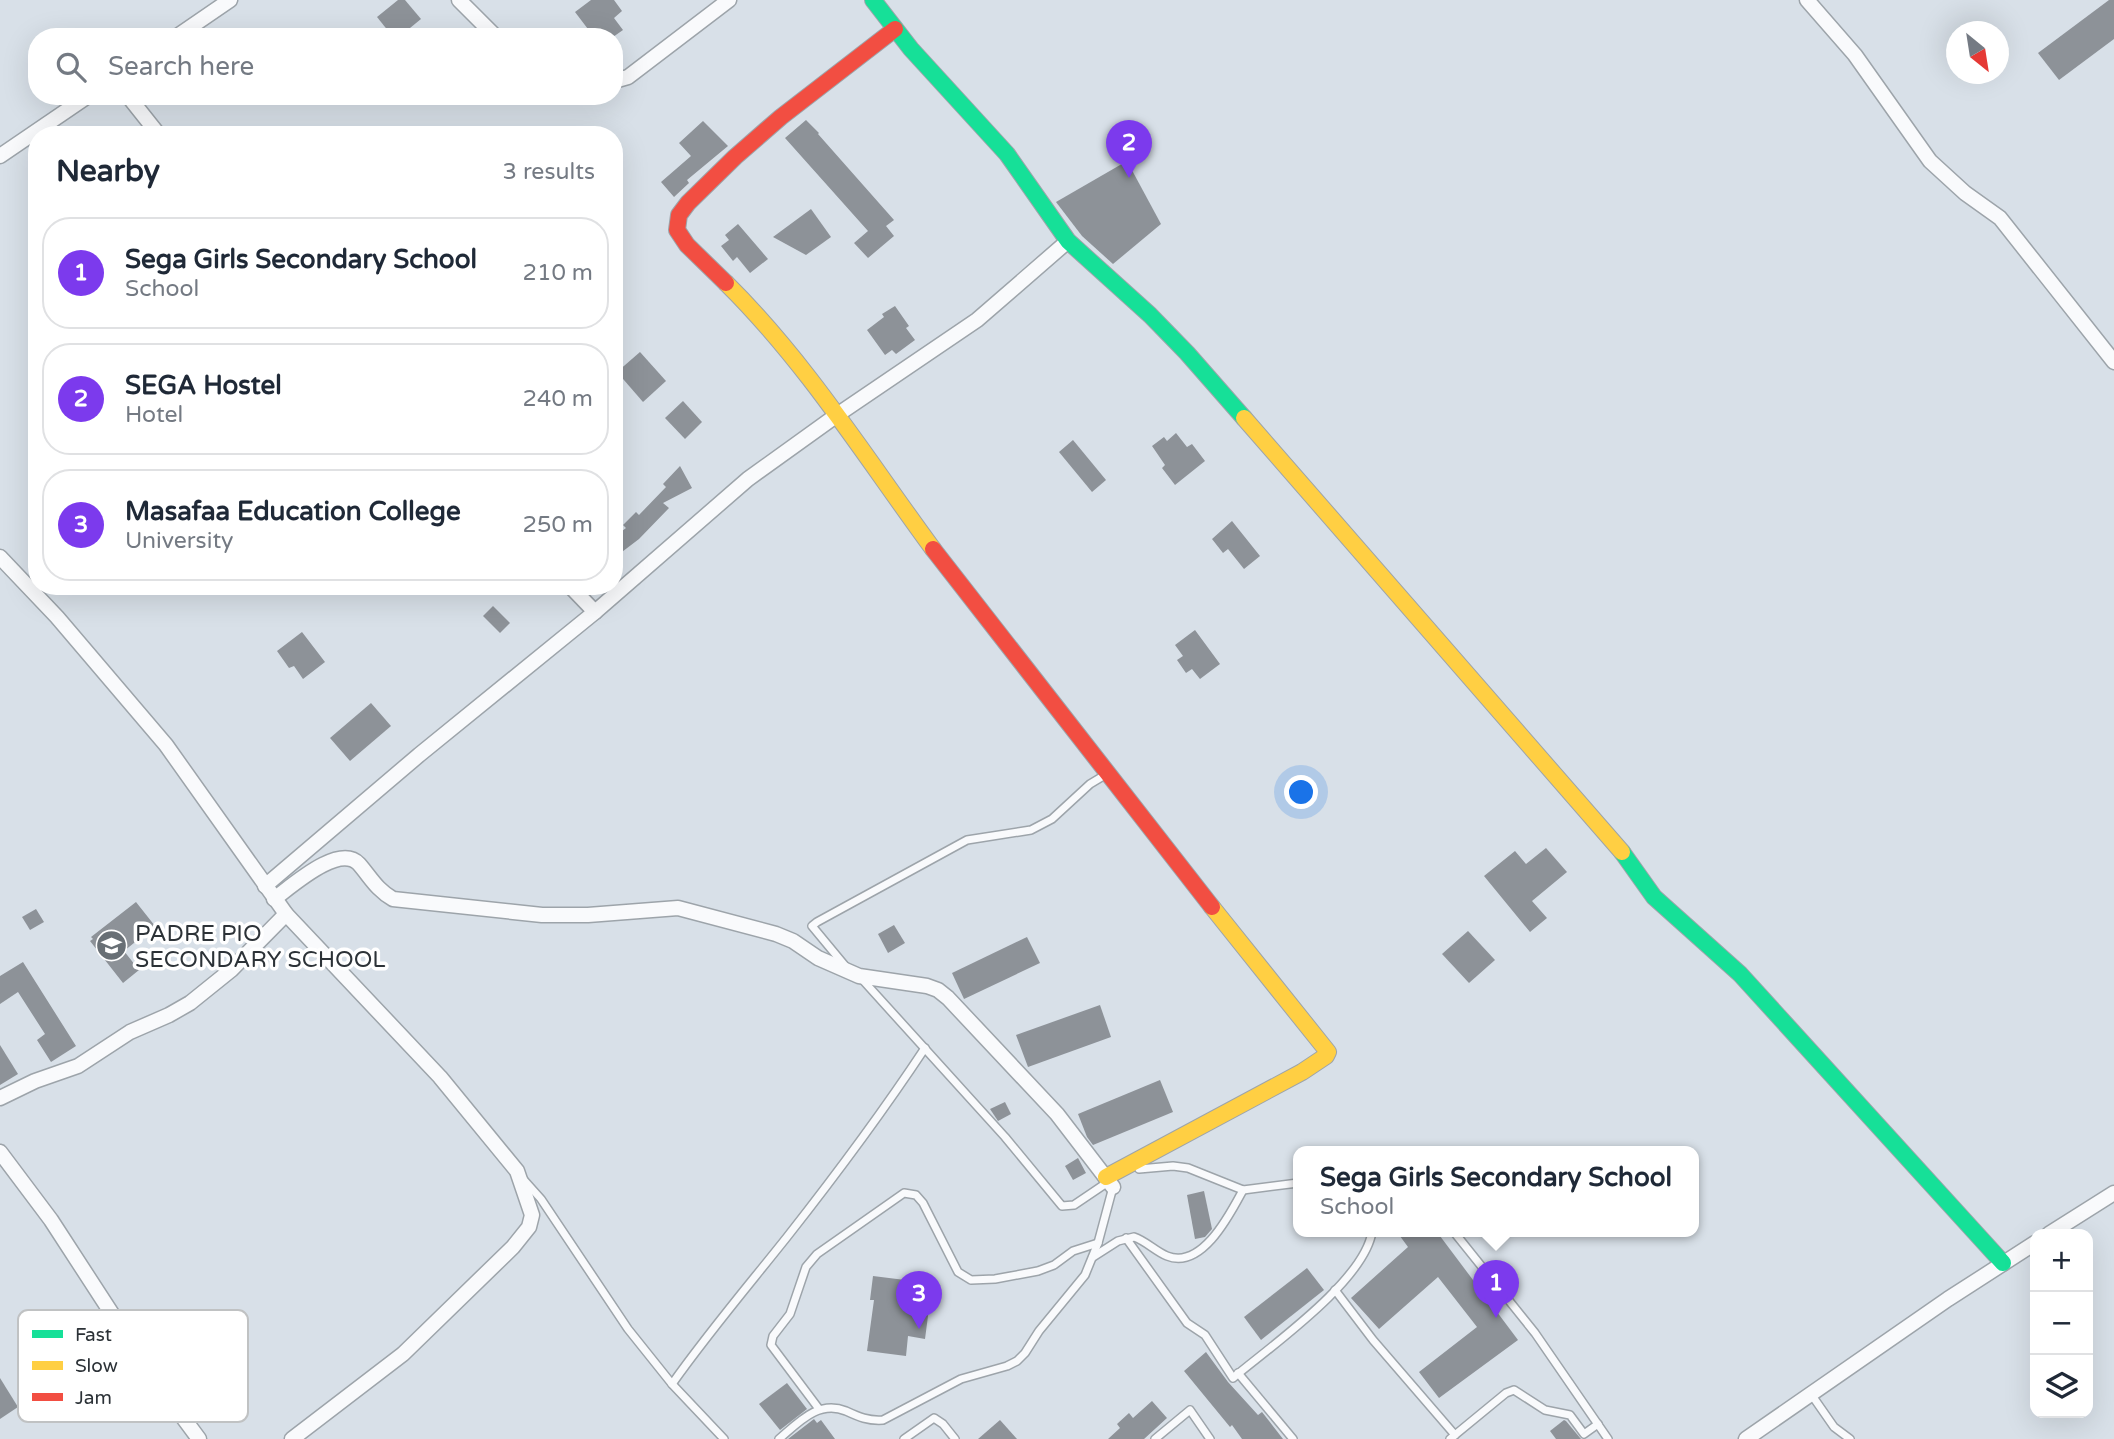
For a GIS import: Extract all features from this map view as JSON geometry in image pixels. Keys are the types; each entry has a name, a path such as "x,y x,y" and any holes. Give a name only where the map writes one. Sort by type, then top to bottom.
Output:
{"street":[{"path":"189,28 230,0"},
{"path":"459,0 487,28"},
{"path":"623,78 729,0"},
{"path":"873,0 895,29 1007,155 1068,241 1150,315 1187,353 1619,848 1654,897 1740,974 2003,1263"},
{"path":"1807,0 1855,55 1930,160 1965,193 2000,218 2114,362"},
{"path":"274,899 324,864 339,858 348,858 358,862 381,893 393,899 542,915 588,915 678,908 776,933 818,958 855,974 927,986 948,998 1057,1114 1109,1182 1302,1072 1328,1053 932,548 837,415 774,334 687,245 677,230 679,215 688,203 762,133 895,29"},
{"path":"44,126 75,105"},
{"path":"135,105 152,126"},
{"path":"0,156 28,137"},
{"path":"623,588 748,479 977,320 1068,241"},
{"path":"0,557 28,586"},
{"path":"36,595 166,745 286,914 440,1077 517,1171 532,1215 529,1227 513,1247 403,1354 292,1439"},
{"path":"579,595 595,612"},
{"path":"265,886 419,755 615,595"},
{"path":"0,1098 35,1081 78,1066 130,1032 190,1003 231,970 286,914"},
{"path":"0,1152 51,1220 109,1310"},
{"path":"2057,1229 2114,1193"},
{"path":"1746,1439 1948,1298 2030,1246"},
{"path":"186,1422 199,1439"}],"lane":[{"path":"1109,773 1090,784 1052,819 1031,830 967,840 812,926 1005,1137 1062,1206 1074,1205 1109,1182 1143,1167 1188,1168 1243,1190 1293,1184"},
{"path":"672,1384 702,1340 893,1097 925,1048"},
{"path":"517,1171 541,1199 628,1329 672,1384 724,1439"},
{"path":"779,1439 819,1409 834,1407 869,1421 883,1420 961,1379 1017,1361 1085,1275 1098,1243 1109,1182"},
{"path":"1093,1257 1126,1238 1138,1238 1168,1256 1182,1258 1196,1253 1208,1244 1243,1190"},
{"path":"819,1409 771,1345 773,1336 790,1314 806,1267 817,1254 904,1193 916,1195 923,1203 958,1272 971,1280 995,1279 1038,1271 1054,1265 1073,1251 1098,1243"},
{"path":"1126,1238 1187,1324 1205,1335 1233,1378 1335,1290 1356,1266 1371,1237"},
{"path":"1458,1237 1535,1333 1608,1439"},
{"path":"1335,1290 1453,1437 1506,1393 1514,1390 1545,1410 1570,1415 1584,1434 1598,1424"},
{"path":"1238,1373 1293,1439"},
{"path":"1810,1394 1834,1427 1850,1439"},
{"path":"1155,1439 1190,1410 1210,1439"},
{"path":"904,1439 934,1418 943,1424 955,1439"}],"building":[{"path":"398,0 405,0 421,19 410,28 386,28 377,17"},
{"path":"591,0 614,0 622,11 614,18 622,28 587,28 575,12"},
{"path":"2109,0 2114,0 2114,39 2059,80 2038,53"},
{"path":"806,120 894,220 886,226 894,236 868,258 854,243 868,231 785,138"},
{"path":"703,121 728,146 687,180 689,183 674,197 661,182 691,156 679,143"},
{"path":"1127,161 1161,224 1113,264 1082,236 1056,202"},
{"path":"811,209 831,237 806,255 773,237"},
{"path":"738,224 768,259 750,273 737,257 733,261 721,246 729,240 725,235"},
{"path":"895,306 915,340 896,354 892,350 885,355 867,330 884,317 882,314"},
{"path":"640,352 666,381 643,402 623,379 623,367"},
{"path":"683,401 702,422 685,439 665,418"},
{"path":"1176,433 1187,447 1192,444 1205,461 1175,485 1162,468 1165,465 1152,446 1164,437 1167,441"},
{"path":"1073,440 1106,480 1092,492 1059,452"},
{"path":"680,466 692,488 663,503 669,508 623,551 623,530 626,528 623,525 636,512 639,515 666,487 663,484"},
{"path":"1232,521 1260,556 1244,569 1228,549 1223,553 1212,539"},
{"path":"493,606 510,623 500,633 483,616"},
{"path":"1195,630 1220,664 1200,679 1192,669 1186,673 1177,660 1183,656 1175,645"},
{"path":"302,632 325,662 303,679 294,666 289,668 277,651"},
{"path":"371,703 391,726 350,761 330,738"},
{"path":"1546,848 1567,872 1532,901 1547,918 1530,932 1484,876 1515,851 1526,864"},
{"name":"PADRE PIO SECONDARY SCHOOL","path":"136,902 155,926 124,951 139,970 123,983 90,941 93,939 91,937"},
{"path":"36,909 44,922 30,930 22,917"},
{"path":"894,925 905,943 888,953 878,934"},
{"path":"1468,931 1495,960 1469,983 1442,954"},
{"path":"1027,937 1040,963 964,999 952,973"},
{"path":"23,962 76,1046 51,1062 37,1040 45,1034 18,992 0,1004 0,976"},
{"path":"1100,1005 1111,1037 1028,1067 1016,1035"},
{"path":"0,1045 18,1074 0,1085"},
{"path":"1160,1080 1173,1112 1093,1145 1078,1114"},
{"path":"1005,1102 1011,1114 998,1121 990,1109"},
{"path":"1078,1158 1086,1173 1073,1180 1065,1166"},
{"path":"1204,1191 1212,1229 1205,1237 1195,1239 1187,1195"},
{"path":"1401,1237 1441,1237 1518,1340 1439,1398 1419,1372 1477,1327 1438,1277 1379,1329 1351,1298 1408,1247"},
{"path":"1307,1268 1324,1290 1261,1340 1244,1317"},
{"path":"873,1276 929,1283 927,1293 931,1293 925,1339 908,1336 906,1356 867,1351 874,1300 870,1300"},
{"path":"1206,1352 1228,1382 1258,1415 1262,1412 1283,1439 1242,1439 1232,1425 1230,1427 1184,1371"},
{"path":"0,1378 18,1407 0,1419"},
{"path":"787,1383 807,1409 780,1430 759,1404"},
{"path":"1152,1401 1167,1418 1144,1439 1108,1439 1120,1428 1117,1424 1129,1413 1133,1418"},
{"path":"814,1419 817,1423 821,1420 835,1439 788,1439"},
{"path":"1000,1420 1017,1439 978,1439"},
{"path":"1564,1420 1581,1439 1556,1439 1550,1431"}],"traffic: fast":[{"path":"873,0 911,49 1007,154 1068,241 1150,315 1244,418"},
{"path":"1622,852 1654,897 1740,974 2003,1263"}],"traffic: slow":[{"path":"726,283 783,345 809,378 933,549"},
{"path":"1244,418 1622,852"},
{"path":"1106,1177 1302,1072 1328,1052 1212,907"}],"traffic: jam":[{"path":"726,283 687,245 677,230 679,215 735,157 781,117 895,29"},
{"path":"933,549 1212,907"}],"place":[{"name":"SEGA Hostel","path":"1129,178"},
{"name":"PADRE PIO SECONDARY SCHOOL","path":"112,946"},
{"name":"Sega Girls Secondary School","path":"1496,1318"},
{"name":"Masafaa Education College","path":"919,1329"}]}
